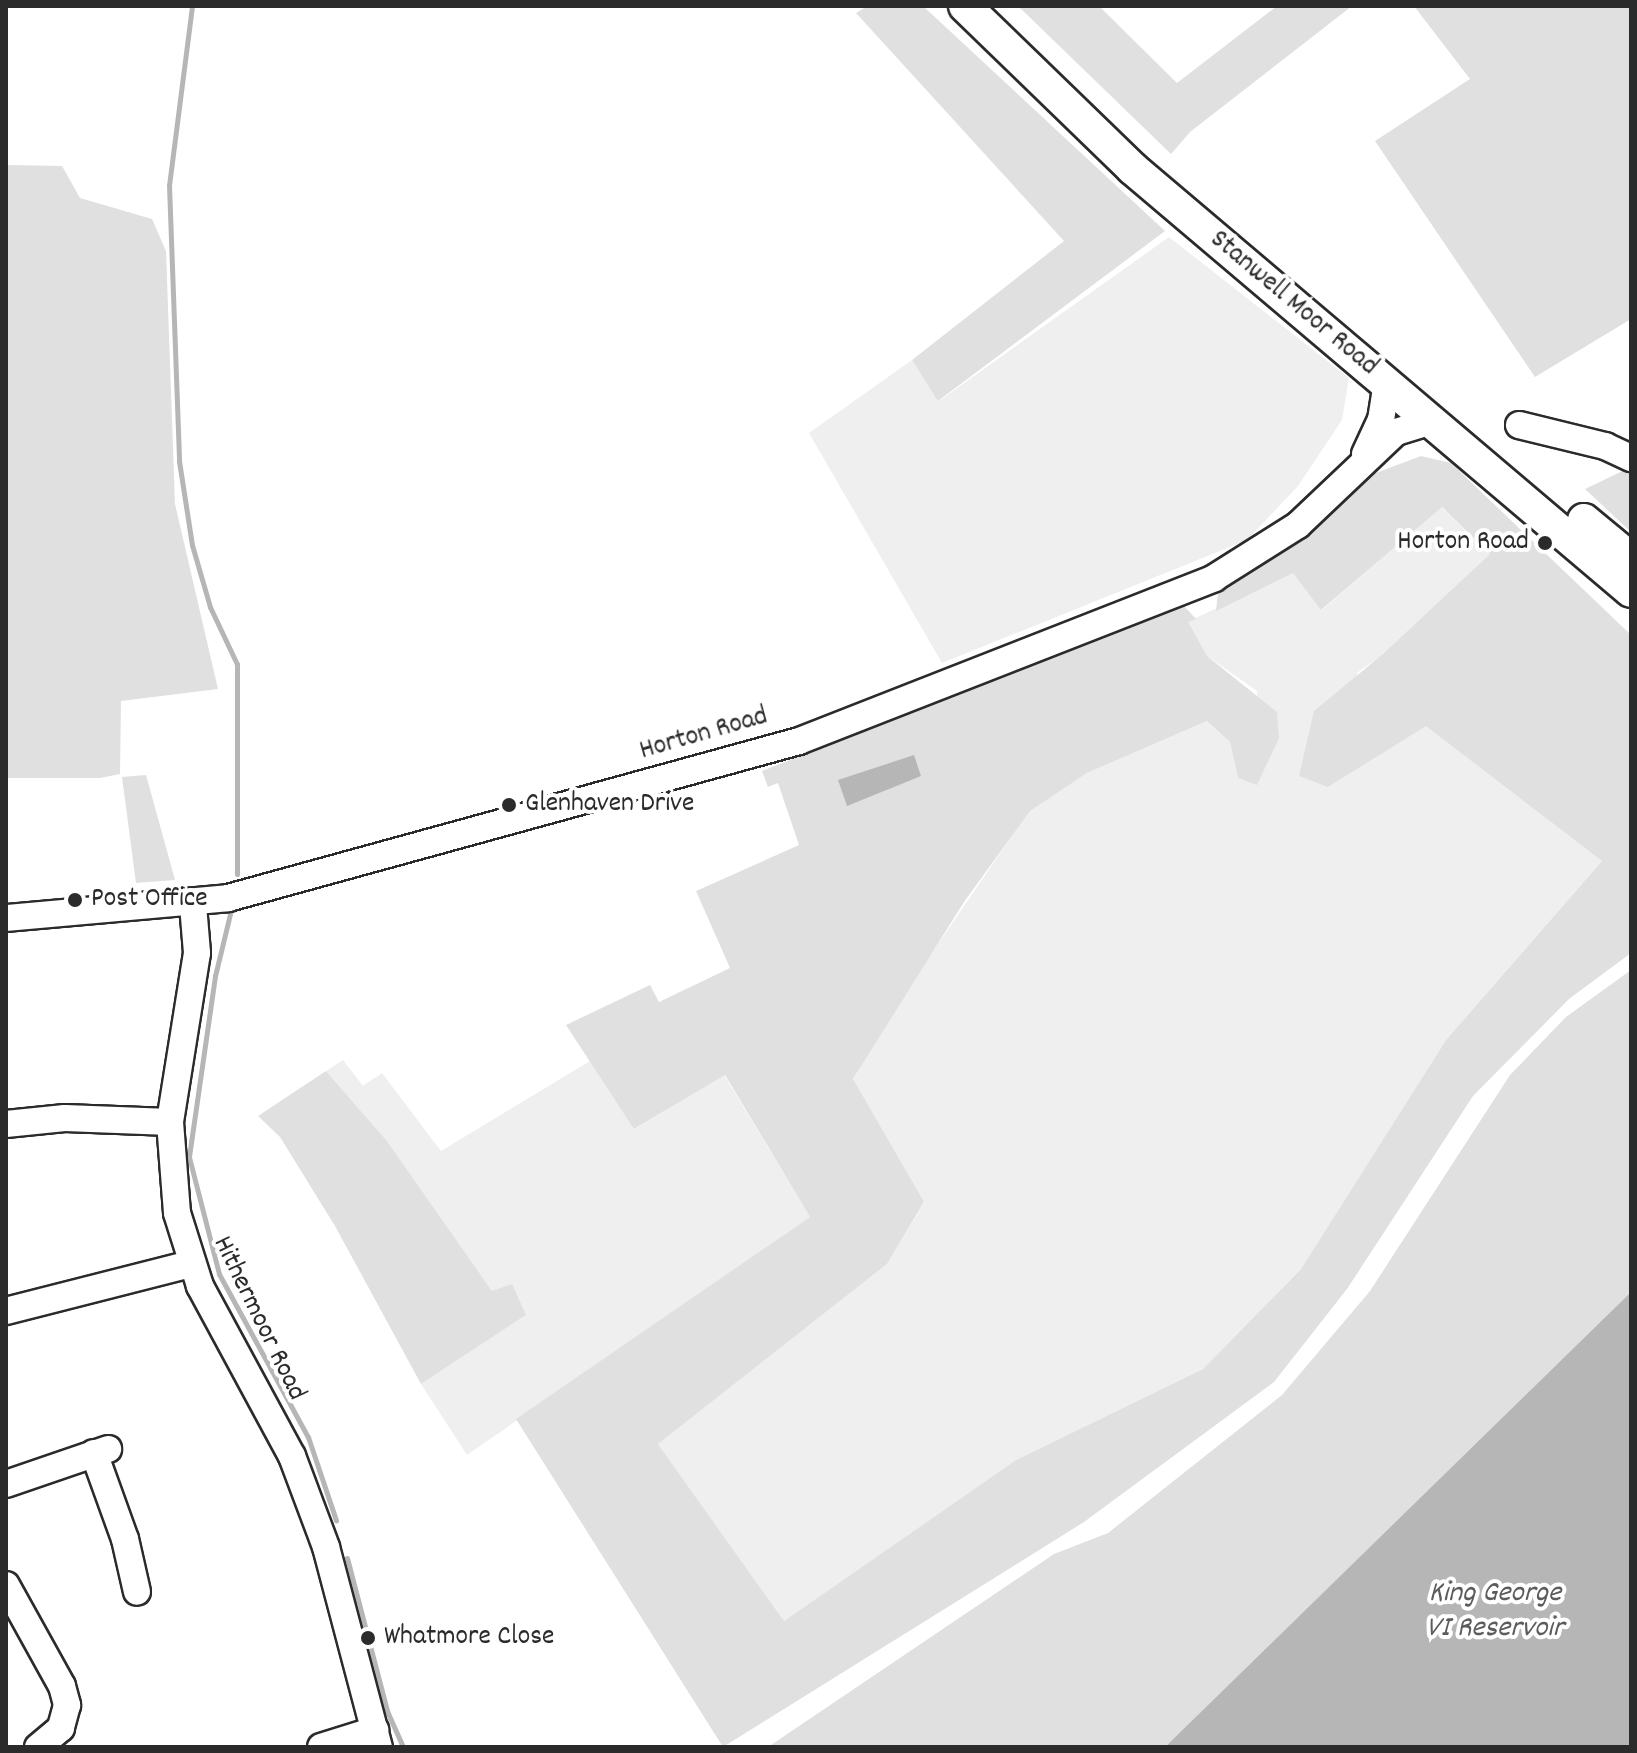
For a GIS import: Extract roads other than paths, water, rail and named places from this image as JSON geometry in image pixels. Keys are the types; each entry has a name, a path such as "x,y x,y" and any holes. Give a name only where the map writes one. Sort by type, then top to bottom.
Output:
{"main road":[{"name":"Stanwell Moor Road","path":"965,6 1132,168 1631,591"},
{"name":"Stanwell Moor Road","path":"993,6 1159,164 1631,559"}],"street":[{"name":"Horton Road","path":"1362,461 1381,420 1387,384"},
{"name":"Horton Road","path":"6,918 193,905 351,867 799,741 1214,578 1298,525 1396,432 1433,421"},
{"path":"1519,425 1605,446 1631,458"},
{"name":"Hithermoor Road","path":"193,905 197,953 170,1122 175,1198 190,1264 292,1456 326,1547 377,1738"},
{"path":"6,1124 65,1118 170,1122"},
{"path":"6,1311 190,1264"},
{"path":"6,1484 101,1451 129,1577"},
{"path":"6,1585 62,1686 67,1705 61,1728 38,1747"},
{"path":"321,1747 377,1738"}],"water":[{"path":"914,755 921,776 847,806 838,780"},
{"name":"King George VI Reservoir","path":"1631,1292 1631,1747 1165,1747"}],"waterway":[{"path":"192,6 169,185 179,461 192,545 210,607 237,664 237,874"},
{"path":"230,914 215,976 189,1157 219,1274 308,1437 336,1520"},
{"path":"347,1558 387,1711 403,1747"}],"place":[{"name":"Horton Road","path":"1545,543"},
{"name":"Glenhaven Drive","path":"509,805"},
{"name":"Post Office","path":"75,900"},
{"name":"Whatmore Close","path":"368,1638"}]}
